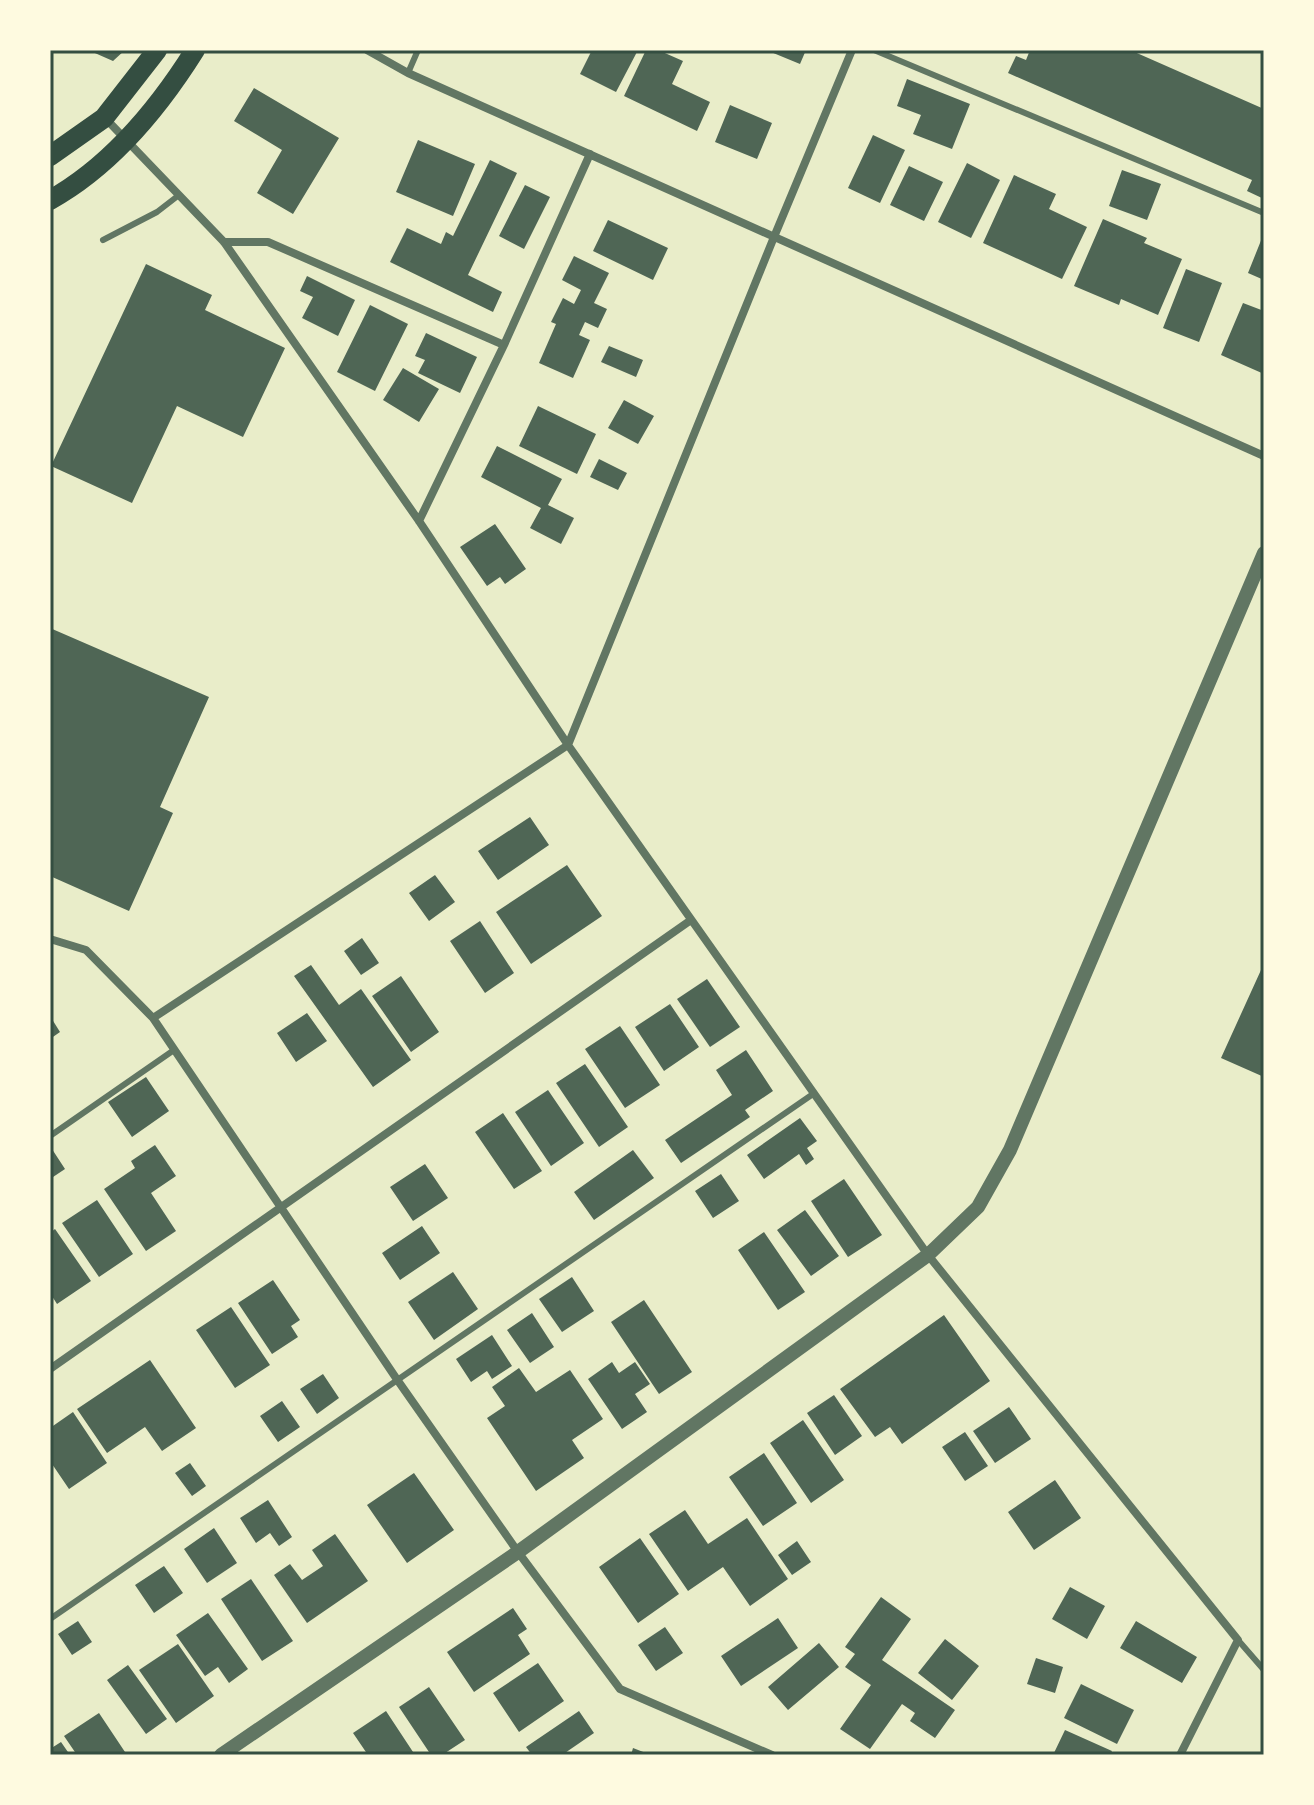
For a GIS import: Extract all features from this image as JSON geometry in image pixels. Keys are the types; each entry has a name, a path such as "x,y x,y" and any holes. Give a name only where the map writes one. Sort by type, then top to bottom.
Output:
{"main road":[{"path":"50,156 104,118 157,50"},
{"path":"50,200 69,190 128,140 172,86 195,50"}],"street":[{"path":"367,50 408,73 1264,456"},
{"path":"153,1018 568,745 852,50"},
{"path":"104,118 224,242 419,521 568,745 928,1255 1238,1640 1180,1755"},
{"path":"419,521 504,345 590,154"},
{"path":"224,242 268,242 504,345"},
{"path":"221,1755 518,1552 928,1255 978,1207 1010,1150 1264,553"},
{"path":"50,1369 691,920"},
{"path":"50,939 86,950 153,1018 396,1378 518,1552 620,1689 751,1751 772,1755"}],"lane":[{"path":"408,73 418,50"},
{"path":"874,50 1264,213"},
{"path":"103,240 157,212 179,195"},
{"path":"50,1136 174,1050"},
{"path":"50,1619 396,1378 813,1094"},
{"path":"1238,1640 1264,1670"}],"building":[{"path":"88,50 125,50 113,61"},
{"path":"592,50 638,50 616,92 580,74"},
{"path":"646,50 658,50 683,61 672,84 710,102 697,131 624,96"},
{"path":"766,50 806,50 800,64"},
{"path":"1030,50 1130,50 1264,109 1264,199 1247,191 1252,180 1008,73 1016,56 1026,60"},
{"path":"907,79 970,104 952,149 913,134 921,115 897,106"},
{"path":"254,88 339,138 293,214 257,193 282,150 234,121"},
{"path":"730,105 772,123 757,159 715,142"},
{"path":"873,135 905,150 880,203 848,188"},
{"path":"418,140 475,164 453,216 396,192"},
{"path":"490,160 517,173 468,275 502,292 493,312 390,262 407,228 441,244 446,232 453,236"},
{"path":"967,163 1000,180 971,238 938,222"},
{"path":"909,166 943,182 924,221 890,205"},
{"path":"1122,170 1161,184 1147,220 1109,206"},
{"path":"1014,175 1056,194 1049,209 1087,227 1062,279 983,243"},
{"path":"525,185 550,197 524,249 499,236"},
{"path":"1103,219 1147,238 1144,243 1182,259 1158,315 1121,299 1119,305 1074,286"},
{"path":"608,220 668,248 653,280 593,251"},
{"path":"1264,233 1264,280 1248,273"},
{"path":"574,256 609,273 594,303 607,309 598,328 585,322 579,335 590,340 573,378 539,363 556,324 551,322 563,298 574,304 581,290 562,280"},
{"path":"146,264 212,295 205,310 285,348 243,437 177,406 132,503 51,466"},
{"path":"1186,269 1222,283 1199,342 1163,328"},
{"path":"307,276 355,300 338,336 302,318 313,297 300,291"},
{"path":"1243,303 1264,311 1264,374 1221,355"},
{"path":"370,305 408,324 375,391 337,372"},
{"path":"426,333 477,357 460,393 418,373 425,360 415,356"},
{"path":"609,346 643,360 636,377 601,362"},
{"path":"403,368 439,389 419,422 383,400"},
{"path":"624,400 654,416 638,444 608,428"},
{"path":"538,406 596,434 577,474 519,446"},
{"path":"497,446 562,479 548,505 574,518 561,544 530,528 541,508 481,477"},
{"path":"599,459 627,473 618,490 590,477"},
{"path":"495,524 526,569 505,584 500,577 487,586 460,547"},
{"path":"50,628 209,697 160,807 173,813 129,911 50,876"},
{"path":"530,817 549,845 498,880 478,851"},
{"path":"567,865 602,916 531,964 496,912"},
{"path":"435,875 455,902 429,921 409,893"},
{"path":"480,921 514,973 485,993 450,941"},
{"path":"362,938 379,963 361,975 344,951"},
{"path":"311,965 339,1005 361,989 411,1060 373,1087 294,976"},
{"path":"1261,970 1264,971 1264,1077 1221,1058"},
{"path":"401,976 439,1032 411,1052 372,996"},
{"path":"707,979 740,1027 710,1047 677,999"},
{"path":"670,1004 699,1047 664,1071 635,1027"},
{"path":"307,1013 327,1041 296,1062 277,1033"},
{"path":"50,1016 60,1032 50,1039"},
{"path":"620,1026 660,1085 625,1108 585,1049"},
{"path":"746,1050 773,1091 745,1110 750,1117 681,1163 665,1140 732,1095 716,1070"},
{"path":"585,1064 628,1127 599,1147 556,1083"},
{"path":"146,1077 169,1111 132,1137 108,1102"},
{"path":"548,1090 584,1143 551,1166 515,1112"},
{"path":"503,1113 542,1171 514,1189 475,1132"},
{"path":"800,1118 817,1141 807,1148 814,1159 806,1165 799,1154 764,1179 747,1155"},
{"path":"155,1145 176,1176 151,1193 176,1231 146,1251 104,1189 135,1168 131,1161"},
{"path":"50,1146 65,1169 50,1179"},
{"path":"633,1150 654,1178 594,1220 574,1192"},
{"path":"425,1164 448,1198 413,1221 390,1187"},
{"path":"721,1174 739,1201 713,1218 695,1191"},
{"path":"844,1179 882,1235 848,1257 811,1201"},
{"path":"97,1200 133,1254 99,1277 62,1223"},
{"path":"805,1210 839,1256 811,1276 777,1230"},
{"path":"422,1226 440,1253 400,1280 382,1253"},
{"path":"55,1229 91,1281 57,1304 50,1293 50,1233"},
{"path":"764,1232 805,1292 778,1310 738,1250"},
{"path":"453,1272 478,1309 434,1340 408,1302"},
{"path":"572,1277 594,1311 562,1332 539,1299"},
{"path":"273,1280 300,1320 291,1326 298,1337 272,1354 238,1303"},
{"path":"644,1300 692,1372 659,1394 611,1322"},
{"path":"231,1307 270,1365 235,1388 196,1330"},
{"path":"532,1313 554,1347 530,1363 507,1330"},
{"path":"944,1315 990,1381 902,1444 890,1427 875,1437 840,1389"},
{"path":"492,1335 512,1366 492,1379 487,1371 471,1382 456,1359"},
{"path":"150,1360 196,1428 162,1451 145,1427 107,1453 77,1409"},
{"path":"612,1362 619,1373 635,1362 650,1384 635,1394 647,1412 622,1429 588,1379"},
{"path":"519,1368 536,1392 570,1370 603,1419 572,1440 584,1458 536,1491 487,1418 505,1406 492,1387"},
{"path":"323,1374 339,1398 317,1414 300,1389"},
{"path":"834,1395 862,1436 835,1455 807,1413"},
{"path":"282,1401 300,1427 278,1442 260,1416"},
{"path":"1009,1407 1031,1439 995,1463 973,1431"},
{"path":"73,1412 107,1463 69,1489 50,1461 50,1428"},
{"path":"803,1420 844,1480 811,1503 770,1443"},
{"path":"965,1432 988,1466 965,1481 942,1447"},
{"path":"764,1453 797,1503 763,1526 729,1477"},
{"path":"190,1463 206,1486 192,1496 175,1473"},
{"path":"414,1473 454,1530 407,1563 367,1505"},
{"path":"1055,1480 1081,1518 1034,1550 1008,1512"},
{"path":"268,1500 292,1537 279,1546 270,1533 256,1543 240,1518"},
{"path":"685,1510 708,1544 747,1518 788,1579 750,1606 723,1567 688,1591 649,1534"},
{"path":"214,1528 237,1563 207,1583 184,1549"},
{"path":"335,1534 368,1581 307,1623 274,1575 290,1564 302,1580 323,1566 312,1550"},
{"path":"640,1538 679,1594 638,1623 599,1567"},
{"path":"797,1541 811,1562 792,1575 778,1555"},
{"path":"164,1566 183,1593 154,1613 135,1585"},
{"path":"251,1579 293,1641 262,1661 221,1599"},
{"path":"1070,1587 1105,1606 1087,1639 1052,1619"},
{"path":"881,1597 911,1619 882,1660 955,1710 935,1738 910,1721 915,1713 902,1704 870,1749 840,1729 871,1685 845,1667 855,1654 845,1647"},
{"path":"513,1608 527,1629 518,1635 530,1654 474,1692 447,1652"},
{"path":"208,1613 248,1669 229,1683 218,1667 205,1676 176,1635"},
{"path":"778,1618 798,1648 741,1686 721,1656"},
{"path":"78,1621 92,1642 72,1655 58,1634"},
{"path":"1136,1621 1197,1657 1182,1683 1120,1648"},
{"path":"665,1627 683,1653 656,1671 638,1645"},
{"path":"945,1639 979,1666 952,1700 918,1673"},
{"path":"819,1643 839,1667 788,1710 768,1687"},
{"path":"178,1644 214,1696 176,1723 139,1670"},
{"path":"1036,1658 1063,1667 1055,1693 1027,1684"},
{"path":"538,1663 564,1701 519,1732 493,1693"},
{"path":"128,1665 167,1719 146,1734 107,1680"},
{"path":"1081,1684 1134,1710 1117,1744 1064,1718"},
{"path":"429,1687 465,1740 442,1755 431,1755 399,1707"},
{"path":"386,1711 415,1755 368,1755 353,1733"},
{"path":"579,1711 594,1733 562,1755 532,1755 526,1747"},
{"path":"99,1713 127,1755 77,1755 64,1736"},
{"path":"1065,1730 1112,1751 1110,1755 1053,1755"},
{"path":"61,1742 70,1755 50,1755 50,1749"},
{"path":"633,1748 651,1755 631,1755"}]}
